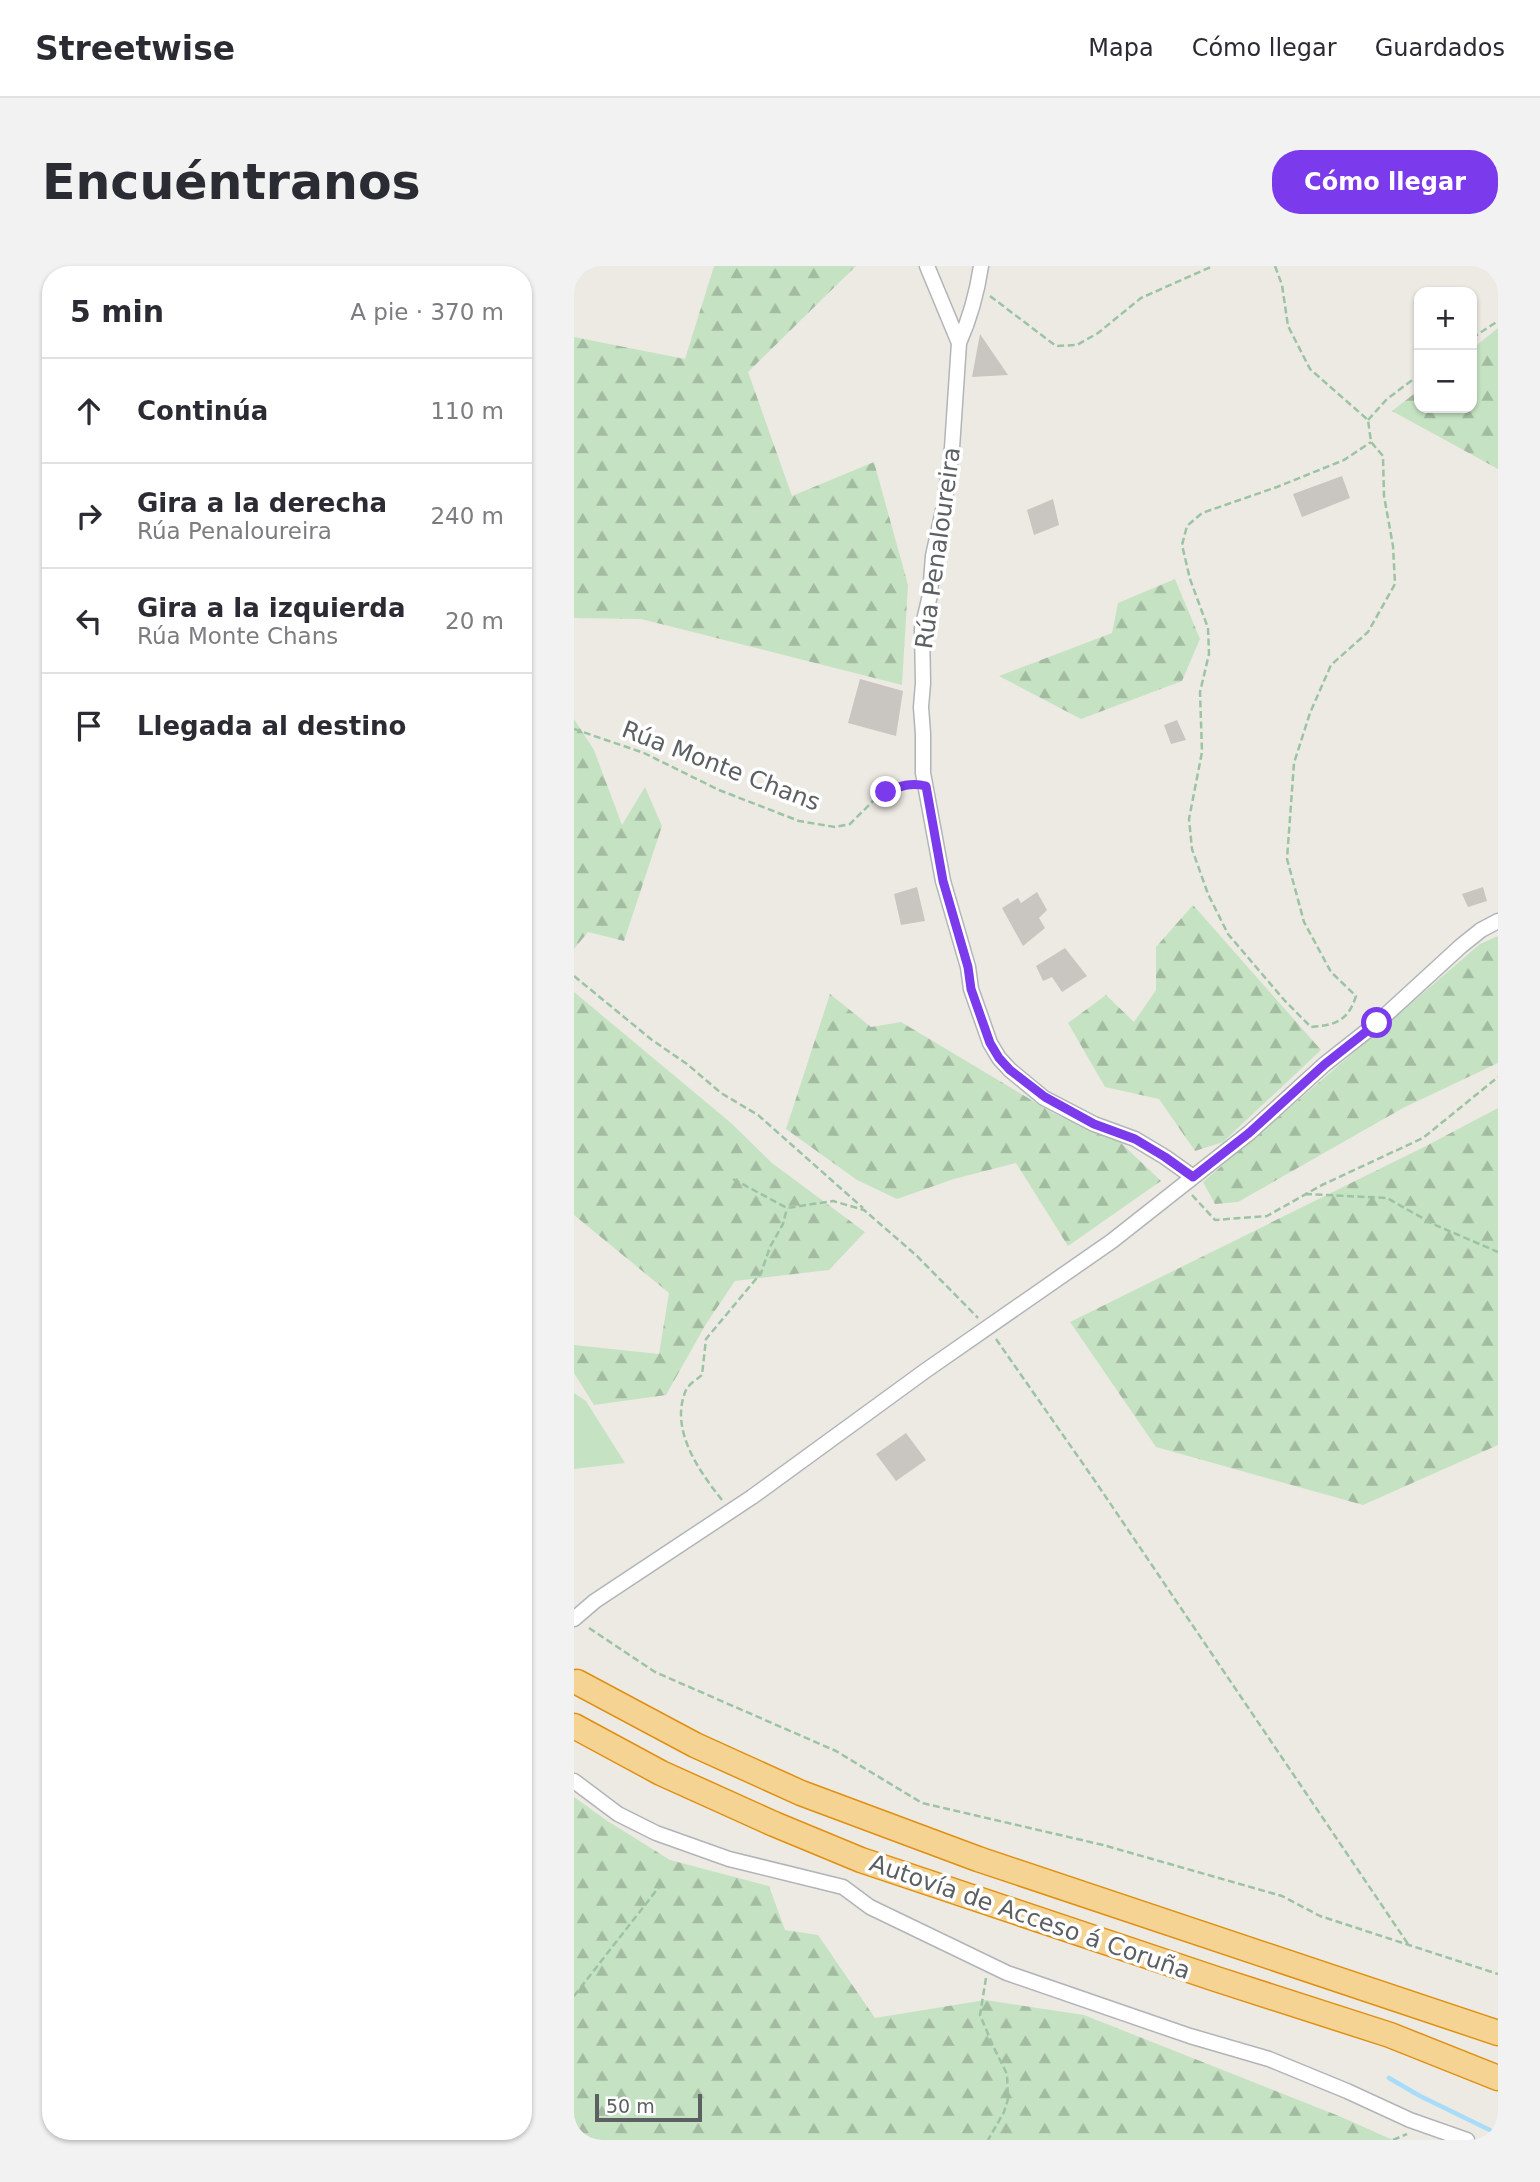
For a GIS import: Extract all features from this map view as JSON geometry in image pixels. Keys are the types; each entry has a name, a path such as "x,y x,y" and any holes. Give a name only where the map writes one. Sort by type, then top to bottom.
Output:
{"highway":[{"name":"Autovía de Acceso á Coruña","path":"576,1682 695,1745 801,1793 978,1859 1498,2033"},
{"name":"Autovía de Acceso á Coruña","path":"574,1726 661,1773 861,1860 1390,2035 1498,2078"}],"street":[{"name":"Rúa Penaloureira","path":"927,266 958,343 951,458 933,556 930,595 922,629 923,774 943,881 968,967 971,989 990,1043 1010,1070 1045,1097 1094,1124 1135,1139 1165,1157 1188,1181"},
{"path":"958,343 968,323 981,266"},
{"path":"574,1619 595,1601 730,1511 1112,1241 1249,1133 1461,946 1498,920"},
{"path":"574,1781 618,1814 656,1833 729,1859 843,1887 870,1908 1007,1973 1269,2059 1410,2120 1466,2140"}],"path":[{"path":"978,287 1056,346 1077,345 1098,333 1141,298 1213,266"},
{"path":"1275,266 1282,285 1288,326 1310,369 1368,420 1371,442 1383,456 1384,496 1393,546 1395,584 1368,632 1331,665 1310,713 1294,763 1287,859 1304,922 1331,972 1356,996 1352,1010 1334,1025 1311,1027 1228,934 1208,894 1192,849 1189,819 1202,752 1200,692 1209,654 1208,628 1190,579 1182,545 1187,526 1202,513 1344,460 1371,442"},
{"path":"1477,335 1498,321"},
{"path":"1368,420 1387,398 1414,379"},
{"name":"Rúa Monte Chans","path":"574,729 644,752 719,790 799,821 835,827 850,824 873,801 901,785 926,786"},
{"path":"574,976 721,1093 758,1115 865,1210"},
{"path":"1188,1181 1215,1220 1267,1216 1305,1194 1423,1138 1498,1077"},
{"path":"733,1179 787,1208 833,1201 863,1210 917,1256 988,1328 1095,1481 1408,1944"},
{"path":"1305,1194 1387,1198 1433,1224 1498,1252"},
{"path":"730,1511 695,1461 683,1431 682,1409 687,1388 702,1375 706,1339 761,1273 770,1247 783,1224 787,1208"},
{"path":"589,1628 655,1672 836,1751 922,1803 1103,1845 1282,1896 1320,1916 1498,1973"},
{"path":"574,1996 659,1887"},
{"path":"988,1965 980,2015 1007,2074 1008,2099 1004,2112 988,2140"}],"green space":[{"path":"714,266 856,266 748,372 792,496 874,462 908,585 902,685 641,619 574,618 574,337 685,359"},
{"path":"1498,328 1498,469 1392,411 1414,394 1414,413 1477,413 1477,345"},
{"path":"1175,579 1200,639 1182,681 1081,719 999,676 1112,633 1118,603"},
{"path":"574,719 594,750 622,825 645,787 662,826 624,941 588,932 574,949"},
{"path":"1193,905 1321,1050 1223,1142 1195,1151 1159,1099 1105,1087 1068,1023 1106,995 1134,1022 1156,990 1156,947"},
{"path":"1498,936 1498,1063 1403,1108 1238,1202 1215,1204 1203,1182 1480,944"},
{"path":"574,992 731,1123 772,1163 865,1232 829,1270 735,1281 706,1324 666,1395 594,1405 574,1373 574,1345 659,1354 669,1293 574,1215"},
{"path":"830,994 871,1027 901,1022 1053,1113 1120,1142 1161,1181 1068,1246 1016,1163 954,1179 897,1199 857,1180 786,1129"},
{"path":"1498,1108 1498,1445 1363,1505 1156,1447 1070,1322"},
{"path":"574,1393 586,1401 625,1463 574,1469"},
{"path":"574,1797 670,1860 769,1886 785,1930 818,1935 875,2018 985,2000 1084,2015 1393,2140 574,2140"}],"building":[{"path":"980,334 1008,375 972,377"},
{"path":"1342,476 1350,498 1302,517 1293,494"},
{"path":"1053,499 1059,525 1034,535 1027,510"},
{"path":"860,679 903,691 896,736 848,723"},
{"path":"1177,720 1186,740 1171,744 1164,725"},
{"path":"917,887 925,921 901,925 894,894"},
{"path":"1483,887 1487,901 1468,907 1462,894"},
{"path":"1037,892 1047,910 1039,918 1045,928 1023,946 1002,908 1018,898 1021,903"},
{"path":"1065,948 1087,976 1062,992 1052,977 1043,981 1036,966"},
{"path":"906,1433 926,1460 896,1481 876,1454"}],"waterway":[{"path":"1389,2078 1498,2134"}],"route":[{"path":"886,792 901,785 926,786 943,881 968,967 971,989 990,1043 999,1058 1010,1070 1061,1107 1094,1124 1135,1139 1193,1177 1249,1133 1325,1064 1377,1023"}]}
